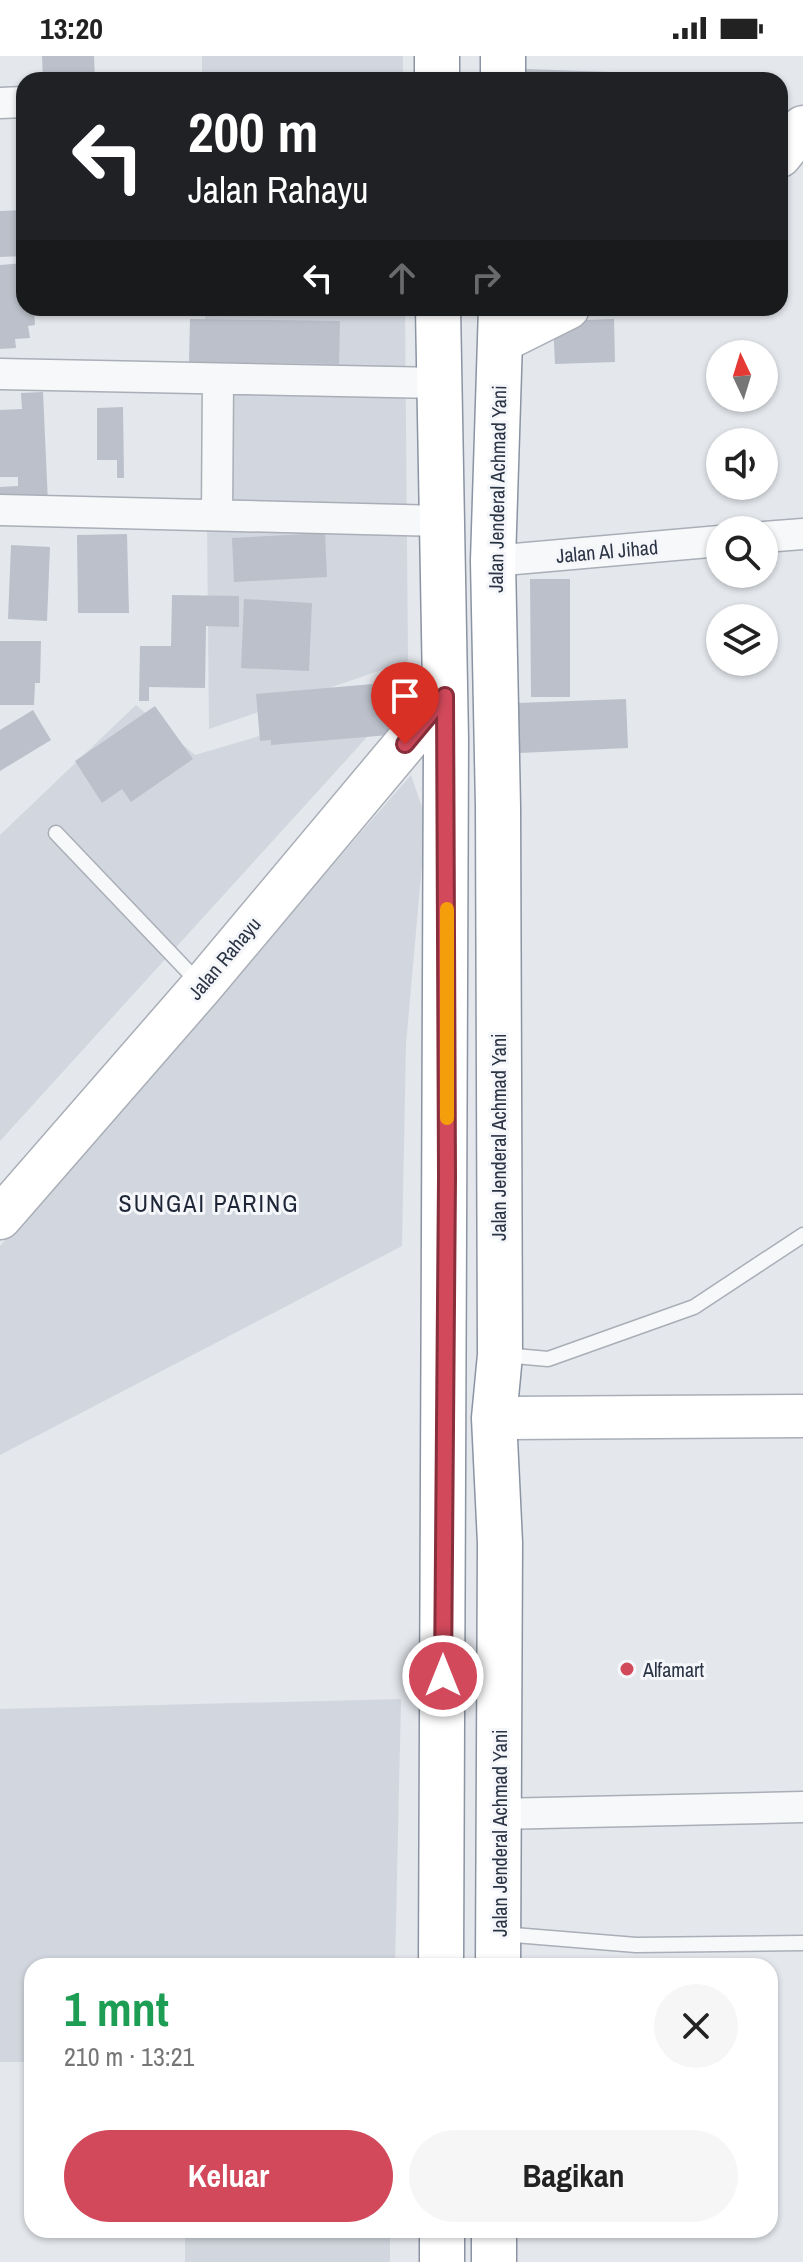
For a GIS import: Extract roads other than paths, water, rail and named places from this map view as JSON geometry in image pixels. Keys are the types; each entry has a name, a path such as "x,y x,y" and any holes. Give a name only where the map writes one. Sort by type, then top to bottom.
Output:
{"highway":[{"path":"438,316 445,696 447,1078 441,1958"},
{"name":"Jalan Jenderal Achmad Yani","path":"498,1950 500,1543 494,1418 500,1355 498,807 493,561 501,325"},
{"path":"447,1078 498,1076"},
{"path":"447,1177 498,1175"},
{"path":"442,2238 442,2262"},
{"path":"494,2238 494,2262"}],"main road":[{"path":"788,146 803,127"},
{"path":"501,325 536,316"},
{"name":"Jalan Rahayu","path":"0,1218 202,986 445,696"},
{"path":"494,1418 803,1416"}],"street":[{"path":"0,374 439,383"},
{"path":"217,515 218,379"},
{"path":"0,510 442,521"},
{"path":"778,536 803,534"},
{"name":"Jalan Al Jihad","path":"493,561 706,542"},
{"path":"499,1814 803,1807"}],"lane":[{"path":"56,833 202,986"},
{"path":"500,1355 548,1359 694,1307 803,1235"},
{"path":"498,1950 803,1943"}],"place":[{"name":"Alfamart","path":"627,1669"}],"district":[{"name":"SUNGAI PARING","path":"209,1203"}]}
